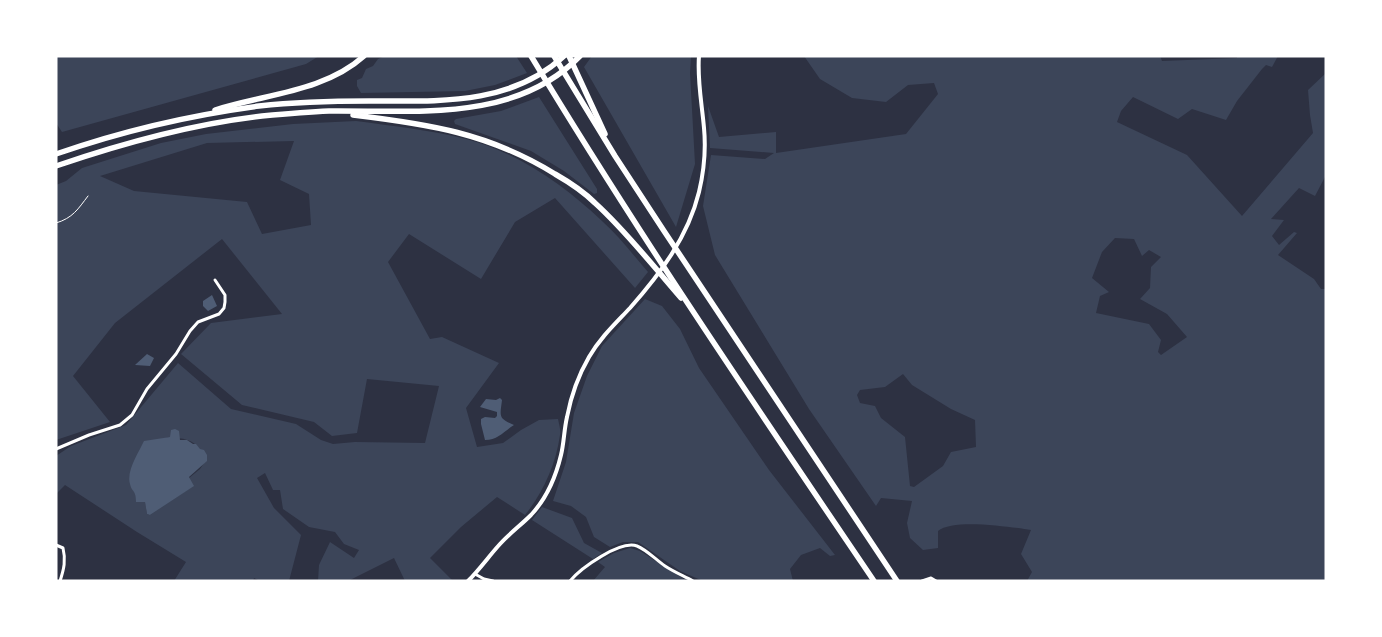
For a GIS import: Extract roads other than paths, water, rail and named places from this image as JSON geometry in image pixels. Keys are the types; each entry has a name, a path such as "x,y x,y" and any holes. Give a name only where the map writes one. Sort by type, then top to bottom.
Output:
{"highway":[{"path":"56,154 197,116 238,102 322,81 347,69 364,56"},
{"path":"532,56 585,144 696,315 874,581"},
{"path":"554,56 615,156 897,581"},
{"path":"197,116 284,104 329,101 464,99 493,93 522,83 545,71 564,56"},
{"path":"568,56 615,156"},
{"path":"56,166 134,141 188,128 261,116 328,111 409,111 487,105 539,87 567,69 580,56"},
{"path":"328,111 404,121 455,131 485,140 529,159 572,184 594,202 616,224 696,315"}],"street":[{"path":"468,581 501,543 541,503 561,455 567,417 580,374 594,348 651,284 678,244 686,228 698,194 703,165 704,129 699,89 699,56"},
{"path":"56,449 88,435 120,425 132,415 147,389 176,354 190,331 198,322 219,314 224,308 225,294 215,280"},
{"path":"56,545 63,548 65,556 60,581"},
{"path":"570,581 576,574 606,554 632,545 638,546 666,566 693,581"},
{"path":"475,574 493,581"},
{"path":"922,581 931,578 936,581"}]}
